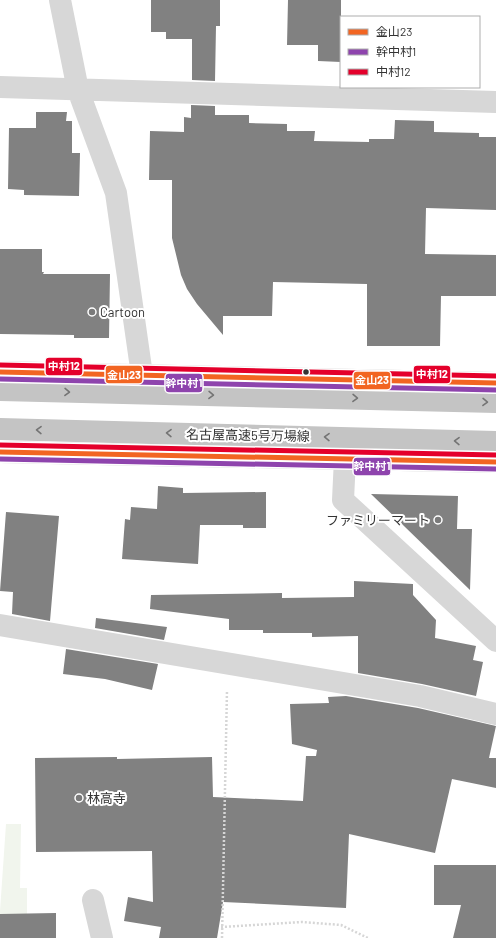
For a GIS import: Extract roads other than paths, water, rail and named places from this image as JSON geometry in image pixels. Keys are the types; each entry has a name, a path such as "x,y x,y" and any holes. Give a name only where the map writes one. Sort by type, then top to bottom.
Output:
{"highway":[{"path":"0,390 496,402"},
{"name":"名古屋高速5号万場線","path":"0,429 496,442"}],"main road":[{"path":"0,372 496,383"},
{"path":"0,452 496,462"}],"street":[{"path":"60,0 78,90 116,193 142,375"},
{"path":"0,87 496,102"},
{"path":"345,458 343,500 496,641"},
{"path":"0,624 420,696 496,714"},
{"path":"93,900 102,938"}],"place":[{"name":"Cartoon","path":"92,312"},
{"name":"ファミリーマート","path":"438,520"},
{"name":"林高寺","path":"79,798"}]}
